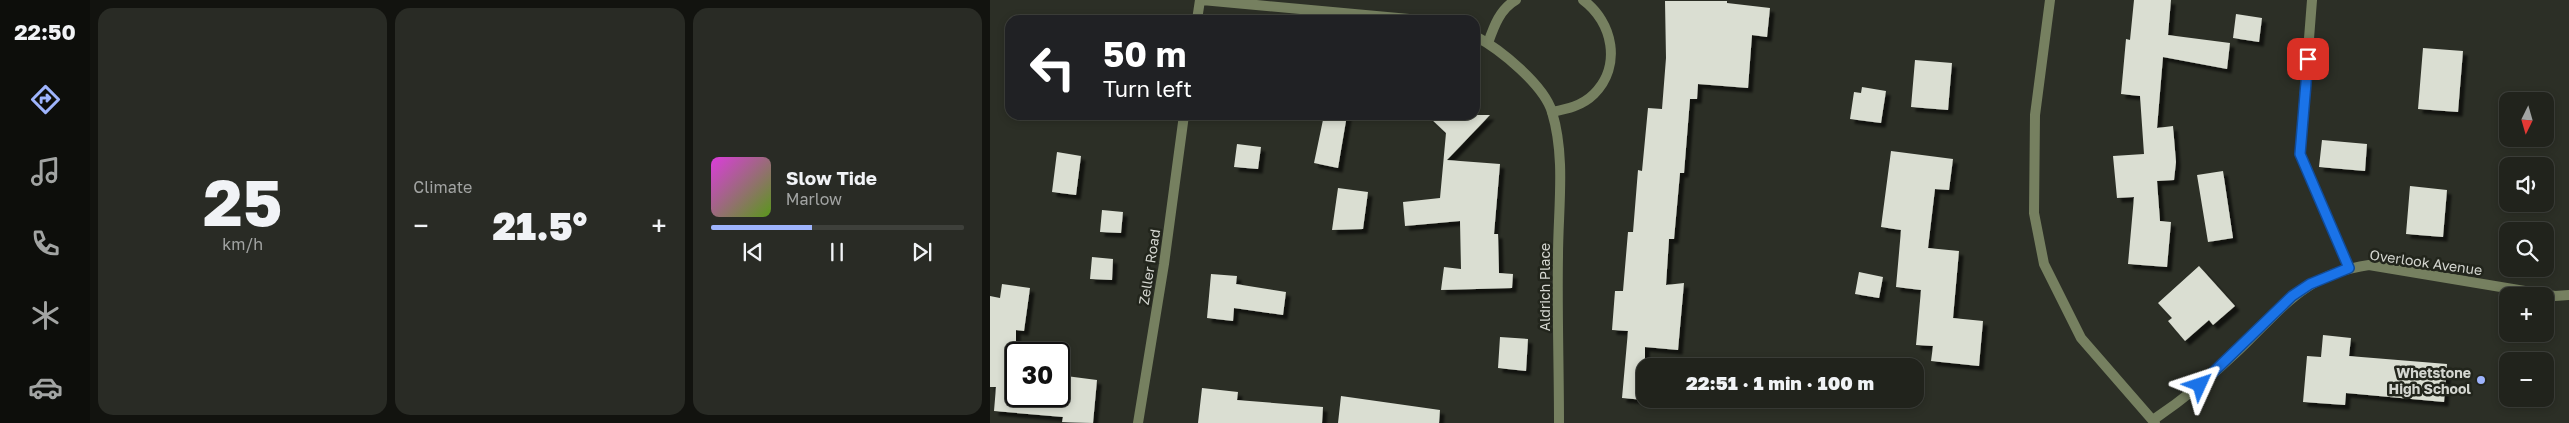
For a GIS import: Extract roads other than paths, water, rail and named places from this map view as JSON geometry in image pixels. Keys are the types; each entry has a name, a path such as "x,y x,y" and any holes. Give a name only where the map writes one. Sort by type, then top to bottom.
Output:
{"street":[{"path":"1198,15 1201,0 1365,15"},
{"path":"1488,43 1496,21 1510,3 1516,0"},
{"path":"1552,112 1575,107 1594,94 1607,74 1612,52 1608,29 1595,9 1583,0"},
{"path":"2050,0 2035,115 2034,213 2044,264 2081,338 2154,422"},
{"path":"2312,0 2300,154 2349,268"},
{"name":"Aldrich Place","path":"1480,39 1488,43 1533,84 1546,98 1552,112 1560,152 1558,256 1559,423"},
{"name":"Zeller Road","path":"1138,423 1164,264 1183,120"},
{"name":"Overlook Avenue","path":"2154,422 2195,390 2238,351 2292,296 2310,284 2349,268 2369,265 2555,296 2569,295"}],"place":[{"name":"Whetstone High School","path":"2481,380"}]}
